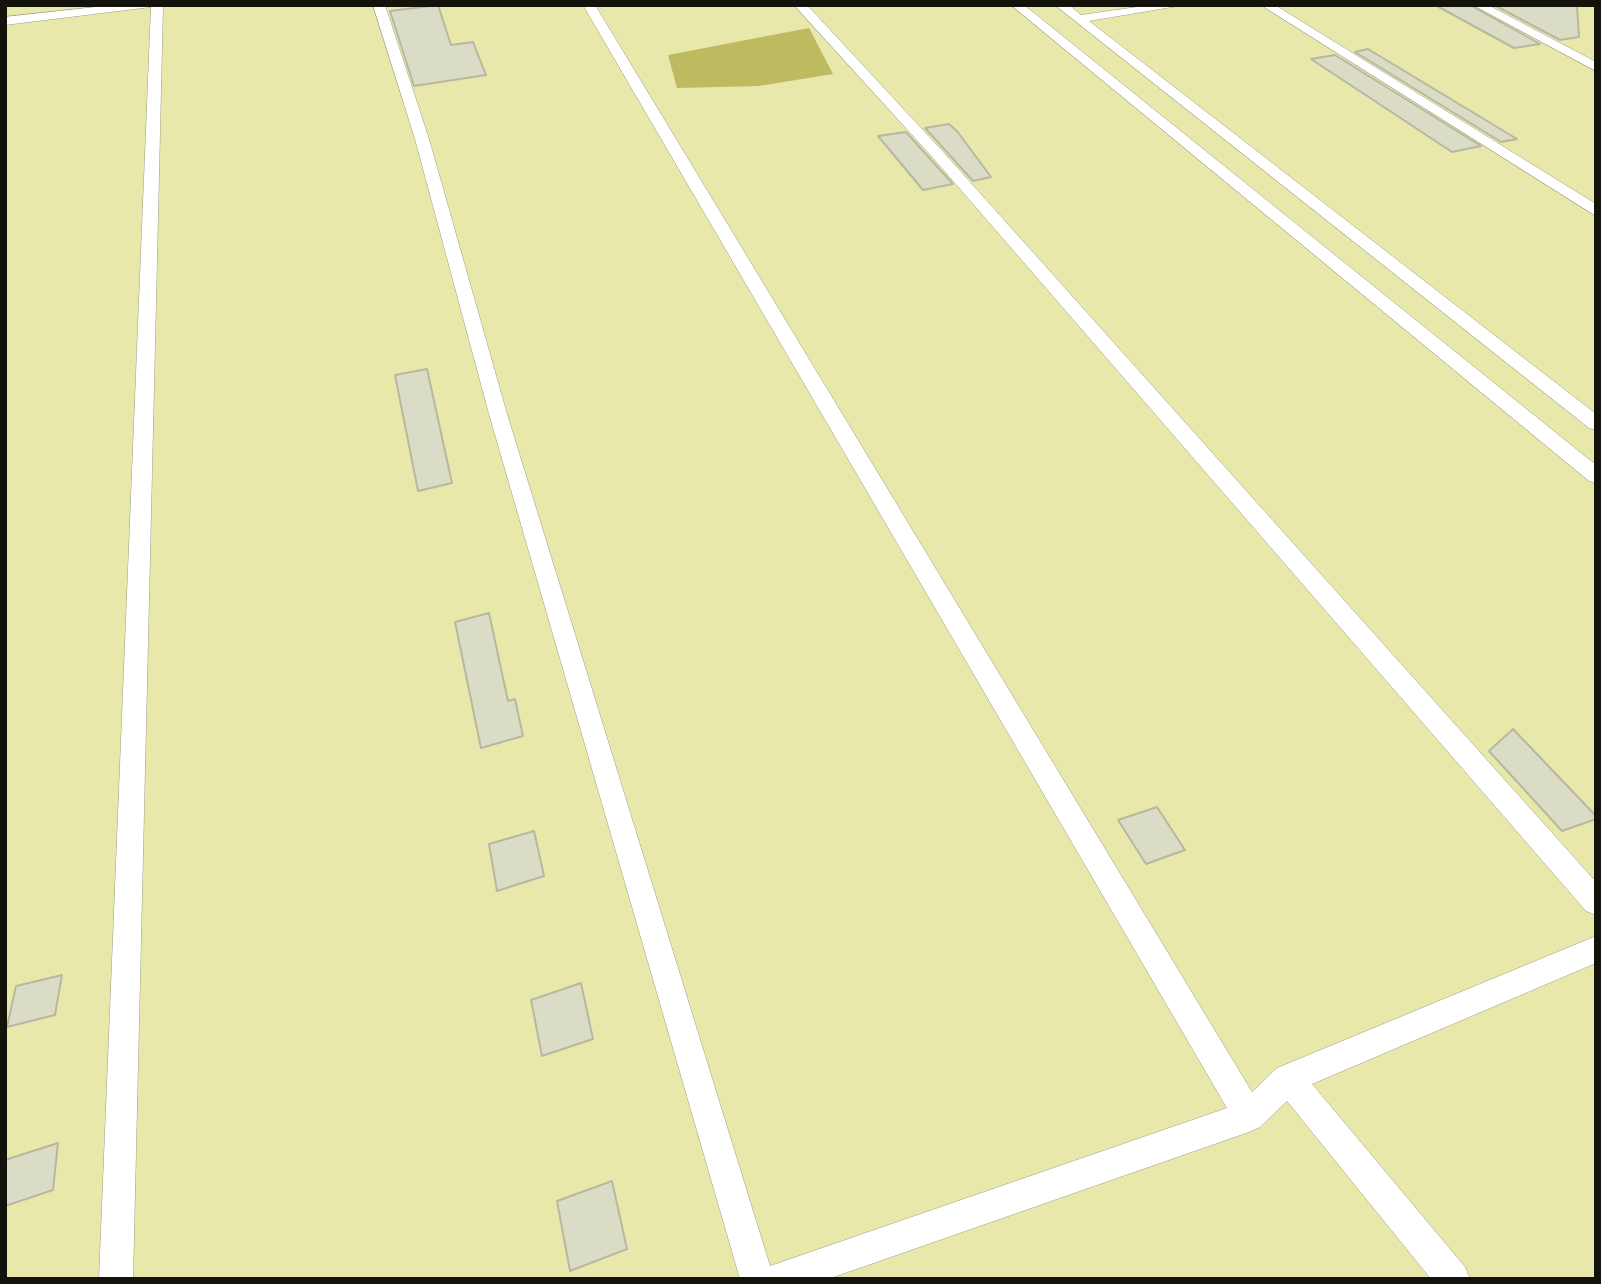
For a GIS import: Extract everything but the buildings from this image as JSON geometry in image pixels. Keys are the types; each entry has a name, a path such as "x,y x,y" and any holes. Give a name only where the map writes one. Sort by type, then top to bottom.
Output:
{"lane":[{"path":"5,21 147,5"},
{"path":"116,1279 157,5"},
{"path":"379,5 422,139 498,414 757,1279"},
{"path":"589,5 1249,1116"},
{"path":"800,5 940,157 1596,902"},
{"path":"1017,5 1596,476"},
{"path":"1061,5 1596,424"},
{"path":"1078,19 1178,5"},
{"path":"1267,5 1596,211"},
{"path":"1479,5 1596,67"},
{"path":"779,1279 1249,1116 1288,1079 1596,949"},
{"path":"1288,1079 1453,1279"}],"shaded area":[{"path":"5,5 1596,5 1596,1279 5,1279"},
{"path":"809,28 833,74 759,86 677,88 668,55"}]}
